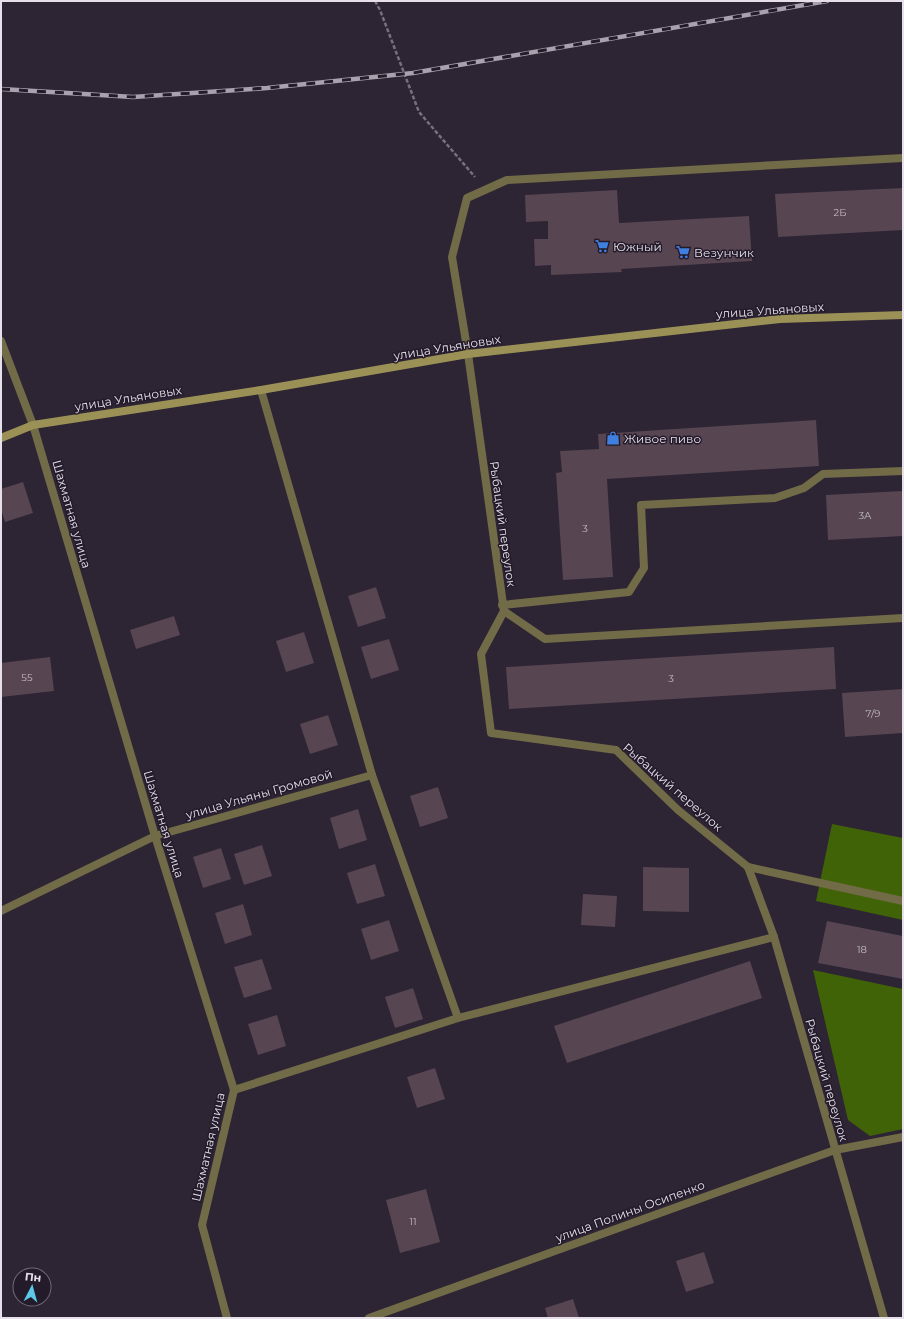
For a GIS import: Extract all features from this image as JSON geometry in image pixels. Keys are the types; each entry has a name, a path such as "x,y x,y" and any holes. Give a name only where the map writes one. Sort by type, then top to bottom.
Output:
{"street":[{"path":"486,189 507,180 903,158"},
{"name":"Рыбацкий переулок","path":"486,189 467,198 452,257 468,354 503,608 481,654 491,733 616,750 678,810 748,867 774,937 884,1318"},
{"name":"улица Ульяновых","path":"1,438 33,425 261,390 468,354 780,319 903,315"},
{"name":"Шахматная улица","path":"1,341 33,425 155,836 234,1090 202,1225 227,1318"},
{"path":"261,390 372,775 458,1018"},
{"path":"503,608 630,592 644,568 641,505 774,498 804,488 823,474 903,471"},
{"path":"503,608 544,639 903,618"},
{"name":"улица Ульяны Громовой","path":"1,911 155,836 372,775"},
{"path":"748,867 903,900"},
{"path":"234,1090 458,1018 774,937"},
{"name":"улица Полины Осипенко","path":"369,1318 835,1150 903,1137"}],"path":[{"path":"375,1 380,10 419,112 486,189"}],"green space":[{"path":"832,824 903,838 903,920 816,901"},
{"path":"813,970 903,989 903,1129 870,1136 848,1120"}],"building":[{"path":"903,188 903,230 778,237 775,194"},
{"path":"617,190 619,223 749,216 752,261 621,269 622,272 551,275 551,265 535,266 534,239 548,239 548,221 526,222 525,195"},
{"path":"816,420 819,466 607,479 613,577 563,580 556,473 562,472 560,451 599,449 598,434"},
{"path":"23,482 33,513 5,522 1,509 1,489"},
{"path":"903,491 903,536 828,540 826,495"},
{"path":"376,587 386,618 358,627 348,596"},
{"path":"174,616 180,635 136,649 130,630"},
{"path":"304,632 314,663 286,672 276,641"},
{"path":"389,639 399,670 371,679 361,647"},
{"path":"834,647 836,689 509,709 506,667"},
{"path":"50,657 54,691 1,697 1,663"},
{"path":"903,689 903,733 845,737 842,693"},
{"path":"328,715 338,745 310,754 300,724"},
{"path":"438,787 448,818 420,827 410,796"},
{"path":"358,809 367,840 339,849 330,818"},
{"path":"262,845 272,876 244,885 234,854"},
{"path":"221,848 231,879 203,888 193,857"},
{"path":"375,864 385,896 357,904 347,873"},
{"path":"643,867 689,868 689,912 643,911"},
{"path":"583,894 617,896 615,927 581,925"},
{"path":"243,904 252,935 225,944 215,913"},
{"path":"389,920 399,951 371,960 361,929"},
{"path":"827,921 903,936 903,979 818,963"},
{"path":"262,959 272,989 244,998 234,967"},
{"path":"750,961 762,998 567,1063 554,1026"},
{"path":"413,988 423,1019 395,1028 385,997"},
{"path":"277,1015 286,1046 258,1055 248,1024"},
{"path":"435,1068 445,1099 417,1108 407,1077"},
{"path":"426,1189 440,1242 400,1253 386,1200"},
{"path":"704,1252 714,1283 686,1292 676,1261"},
{"path":"573,1299 579,1318 548,1318 545,1308"}],"railway":[{"path":"1,89 133,97 267,88 413,73 827,1"}],"place":[{"name":"Южный","path":"602,246"},
{"name":"Везунчик","path":"683,252"},
{"name":"Живое пиво","path":"613,438"}]}
